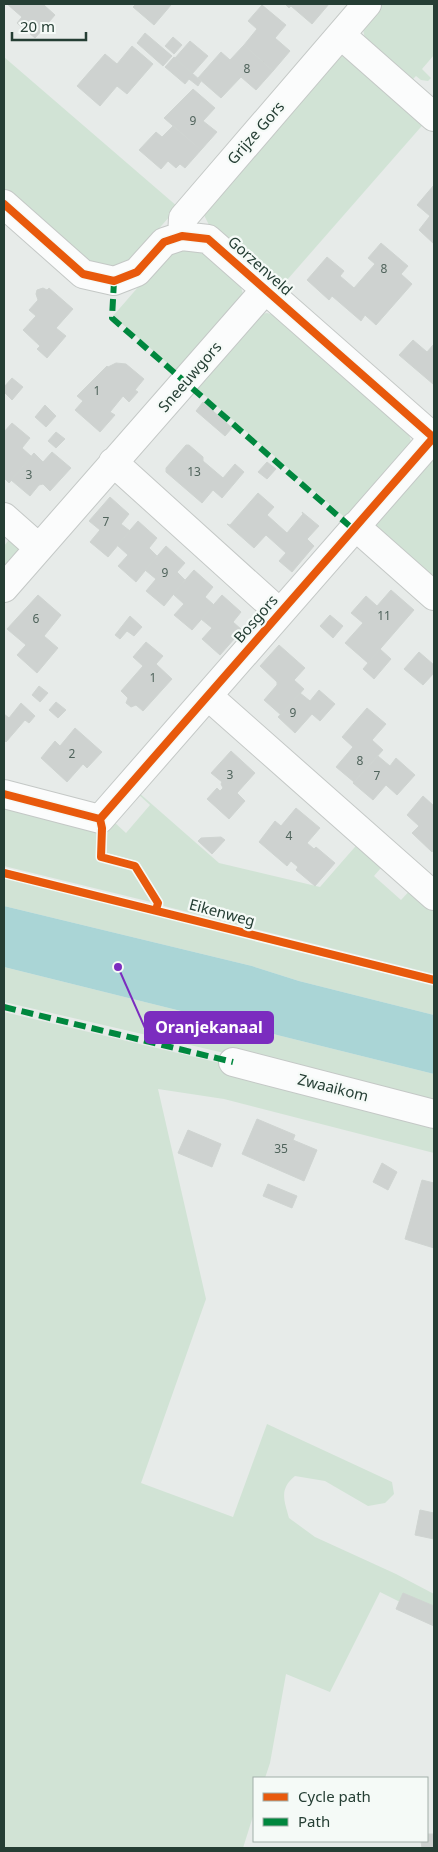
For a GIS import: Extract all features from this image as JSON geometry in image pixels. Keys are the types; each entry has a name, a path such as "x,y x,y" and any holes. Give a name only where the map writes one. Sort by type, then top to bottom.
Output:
{"street":[{"name":"Grijze Gors","path":"182,236 183,218 367,4"},
{"path":"341,35 431,108"},
{"path":"4,204 83,274 114,282 137,272 164,242 182,236"},
{"name":"Gorzenveld","path":"182,236 208,239 434,437"},
{"name":"Sneeuwgors","path":"4,588 265,290"},
{"name":"Bosgors","path":"4,794 100,820 434,437"},
{"path":"113,462 280,613"},
{"path":"4,517 39,548"},
{"path":"356,526 434,596"},
{"path":"208,696 434,896"},
{"name":"Zwaaikom","path":"233,1062 434,1114"}],"green space":[{"path":"374,4 434,4 434,55 422,69 431,78 428,81 421,80 416,76 409,83 366,44 363,29"},
{"path":"348,55 427,120 280,288 209,225 204,215 205,210 339,56"},
{"path":"4,57 178,207 132,259 114,267 99,266 81,257 4,190"},
{"path":"190,250 208,255 240,284 243,294 180,374 113,316 159,263 174,252"},
{"path":"267,313 277,316 408,431 412,445 349,521 195,387 262,314"},
{"path":"434,461 434,585 369,527 427,463"},
{"path":"12,536 20,549 4,576 4,546"},
{"path":"138,792 219,863 320,887 361,840 386,862 374,876 401,900 414,886 434,904 434,974 164,906 139,862 107,853 107,828 113,821 126,833 150,805"},
{"path":"4,803 97,825 97,860 132,870 151,902 4,866"},
{"path":"4,877 434,986 434,1015 299,981 252,966 4,906"},
{"path":"4,967 434,1074 434,1108 233,1055 4,1002"},
{"path":"4,1012 262,1073 434,1118 434,1153 224,1099 158,1089 206,1299 141,1483 233,1517 267,1424 392,1482 394,1494 385,1503 368,1506 325,1481 295,1476 285,1490 284,1500 289,1518 315,1537 396,1574 434,1594 434,1619 380,1592 330,1692 286,1674 270,1763 265,1777 253,1777 253,1816 243,1848 4,1848"}],"water":[{"path":"4,906 252,966 299,981 434,1015 434,1074 4,967"}],"building":[{"path":"7,4 45,4 55,15 35,38 17,23 22,17"},
{"path":"136,4 171,5 154,25 133,7"},
{"path":"285,4 329,4 312,24 291,6 289,8"},
{"path":"262,5 286,25 275,38 290,51 273,71 244,45 257,29 248,21"},
{"path":"145,33 172,56 163,66 137,43"},
{"path":"173,37 182,45 174,54 165,46"},
{"path":"190,41 208,56 192,74 175,58"},
{"path":"244,45 273,71 256,90 241,77 221,98 198,78 221,52 230,60"},
{"path":"132,46 153,64 127,94 117,86 100,106 77,86 105,54 117,64"},
{"path":"174,57 201,81 198,86 189,79 185,84 165,67"},
{"path":"193,89 215,108 203,121 217,132 201,150 164,118"},
{"path":"173,126 201,150 185,168 180,164 176,168 168,161 161,169 139,150 156,132 162,137"},
{"path":"434,185 434,244 419,230 430,216 417,205"},
{"path":"381,243 408,266 401,274 412,284 376,325 365,315 361,321 332,296 329,300 307,280 327,257 344,271 340,276 354,288 375,264 368,258"},
{"path":"43,288 47,290 49,288 73,309 56,328 66,336 47,358 37,349 40,346 23,330 36,316 29,310 38,300 37,290"},
{"path":"413,340 427,352 434,344 433,384 399,355"},
{"path":"116,363 126,364 144,379 135,390 138,392 129,402 123,396 110,412 115,415 100,432 75,410 83,401 77,396 107,366"},
{"path":"12,378 23,387 12,400 4,392 4,387"},
{"path":"203,402 232,428 225,436 196,411"},
{"path":"45,405 56,416 46,427 35,417"},
{"path":"12,423 30,438 22,448 32,457 9,483 4,478 4,432"},
{"path":"56,432 65,439 56,448 48,441"},
{"path":"186,445 189,445 203,457 203,461 223,478 235,464 244,472 222,498 213,490 202,503 166,472 166,468"},
{"path":"52,452 71,468 50,491 43,484 39,485 30,496 11,480 34,453 43,462"},
{"path":"267,462 276,469 267,479 258,472"},
{"path":"258,493 274,507 267,515 287,533 303,514 302,512 319,526 307,539 314,546 292,572 279,561 286,553 266,535 254,548 227,524 230,525"},
{"path":"110,497 129,514 121,524 130,531 108,557 90,542 100,530 89,521"},
{"path":"138,521 157,538 149,548 157,556 136,582 118,566 128,555 117,545"},
{"path":"166,546 185,563 177,572 185,580 164,606 146,591 156,579 145,570"},
{"path":"194,570 213,587 205,597 214,605 192,630 174,615 184,604 173,594"},
{"path":"391,590 414,610 368,663 345,643 363,623 351,613 366,596 377,606"},
{"path":"38,595 61,615 44,636 58,648 37,673 17,655 26,645 7,629"},
{"path":"222,595 241,612 233,622 242,630 220,655 202,639 212,628 201,619"},
{"path":"330,615 343,626 333,638 320,626"},
{"path":"130,616 142,627 134,636 127,631 120,639 115,635"},
{"path":"146,642 163,656 156,664 172,679 143,711 136,705 131,707 126,703 128,698 121,691 143,666 133,657"},
{"path":"279,645 305,668 294,680 304,689 281,715 264,700 277,685 277,682 260,666"},
{"path":"380,649 391,659 374,679 363,669"},
{"path":"419,652 434,665 434,673 423,685 404,669"},
{"path":"39,686 48,693 40,702 32,695"},
{"path":"319,690 335,704 320,721 312,714 295,733 278,717 300,693 310,701"},
{"path":"56,702 66,710 58,718 49,710"},
{"path":"21,703 35,716 29,723 25,720 6,742 4,740 4,714 9,718"},
{"path":"367,708 386,724 372,740 383,750 354,782 336,767 353,747 342,737"},
{"path":"75,728 102,752 87,768 83,764 67,782 41,758 55,741 60,746"},
{"path":"231,751 255,773 237,793 245,801 229,819 207,799 217,788 220,791 223,788 222,782 211,773"},
{"path":"378,756 390,766 396,758 415,775 397,795 386,785 373,800 353,783"},
{"path":"423,796 434,806 434,849 432,852 412,833 419,826 407,815"},
{"path":"296,808 320,828 307,843 314,849 316,847 335,863 315,886 296,870 298,867 291,861 287,866 259,842 275,821 281,826"},
{"path":"221,837 225,840 212,854 198,841 201,838"},
{"path":"257,1119 295,1135 293,1140 317,1150 304,1181 242,1154"},
{"path":"188,1130 221,1144 212,1167 178,1153"},
{"path":"382,1163 397,1172 388,1190 373,1182"},
{"path":"422,1180 434,1183 434,1248 405,1239"},
{"path":"268,1184 297,1196 292,1208 263,1196"},
{"path":"420,1510 434,1513 434,1539 415,1535"},
{"path":"403,1593 434,1606 434,1626 396,1609"},
{"path":"428,1834 434,1834 434,1848 422,1848 421,1842 428,1842"}],"marked path":[{"path":"114,281 112,318 353,529"},
{"path":"4,1007 233,1062"}],"cycle path":[{"path":"4,204 83,274 114,281 137,272 164,242 182,236 208,239 434,438"},
{"path":"100,819 434,437"},
{"path":"4,794 100,819"},
{"path":"100,819 102,828 101,857 135,866 158,903 156,910"},
{"name":"Eikenweg","path":"4,873 434,980"}],"place":[{"name":"Oranjekanaal","path":"118,967"}]}
